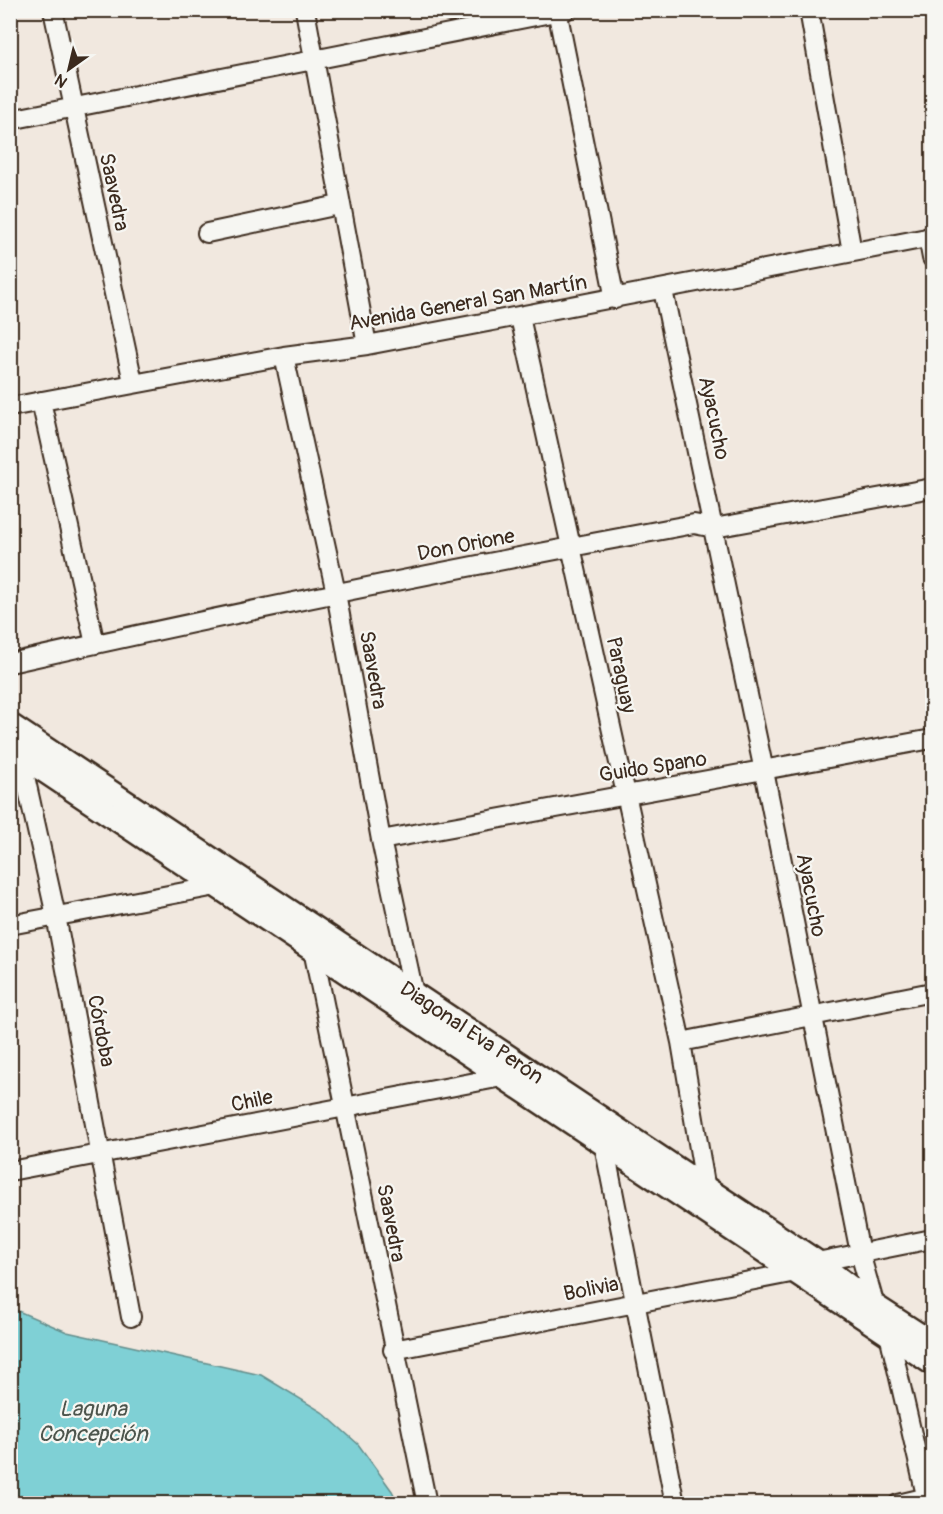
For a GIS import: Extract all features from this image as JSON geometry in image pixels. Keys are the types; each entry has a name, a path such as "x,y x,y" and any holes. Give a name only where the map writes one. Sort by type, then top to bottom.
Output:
{"main road":[{"name":"Diagonal Eva Perón","path":"10,725 817,1262 875,1306 933,1343"},
{"name":"Diagonal Eva Perón","path":"15,751 933,1363"}],"street":[{"name":"Saavedra","path":"53,10 133,382"},
{"path":"305,10 339,205 367,345"},
{"path":"809,10 852,252"},
{"path":"10,120 560,11 615,299"},
{"path":"207,233 339,205"},
{"path":"930,237 933,258"},
{"name":"Avenida General San Martín","path":"10,407 133,382 284,356 367,345 930,237"},
{"name":"Ayacucho","path":"663,290 764,771 860,1253 875,1306 889,1334 929,1499"},
{"name":"Paraguay","path":"520,316 624,796 681,1042 706,1190"},
{"name":"Saavedra","path":"284,356 336,593 381,840 414,994"},
{"path":"41,401 95,644"},
{"name":"Don Orione","path":"10,663 336,593 570,547 694,524 714,528 933,488"},
{"name":"Guido Spano","path":"381,840 592,799 624,796 933,739"},
{"name":"Córdoba","path":"15,751 56,916 131,1317"},
{"path":"10,925 216,886"},
{"name":"Saavedra","path":"313,950 393,1350 427,1503"},
{"path":"681,1042 933,992"},
{"name":"Chile","path":"10,1171 102,1155 344,1105 502,1077"},
{"path":"604,1145 675,1503"},
{"path":"817,1262 933,1239"},
{"name":"Bolivia","path":"393,1350 796,1272"},
{"path":"898,1503 929,1499"}],"water":[{"name":"Laguna Concepción","path":"11,1308 67,1332 261,1375 322,1412 358,1444 398,1503 11,1503"}]}
